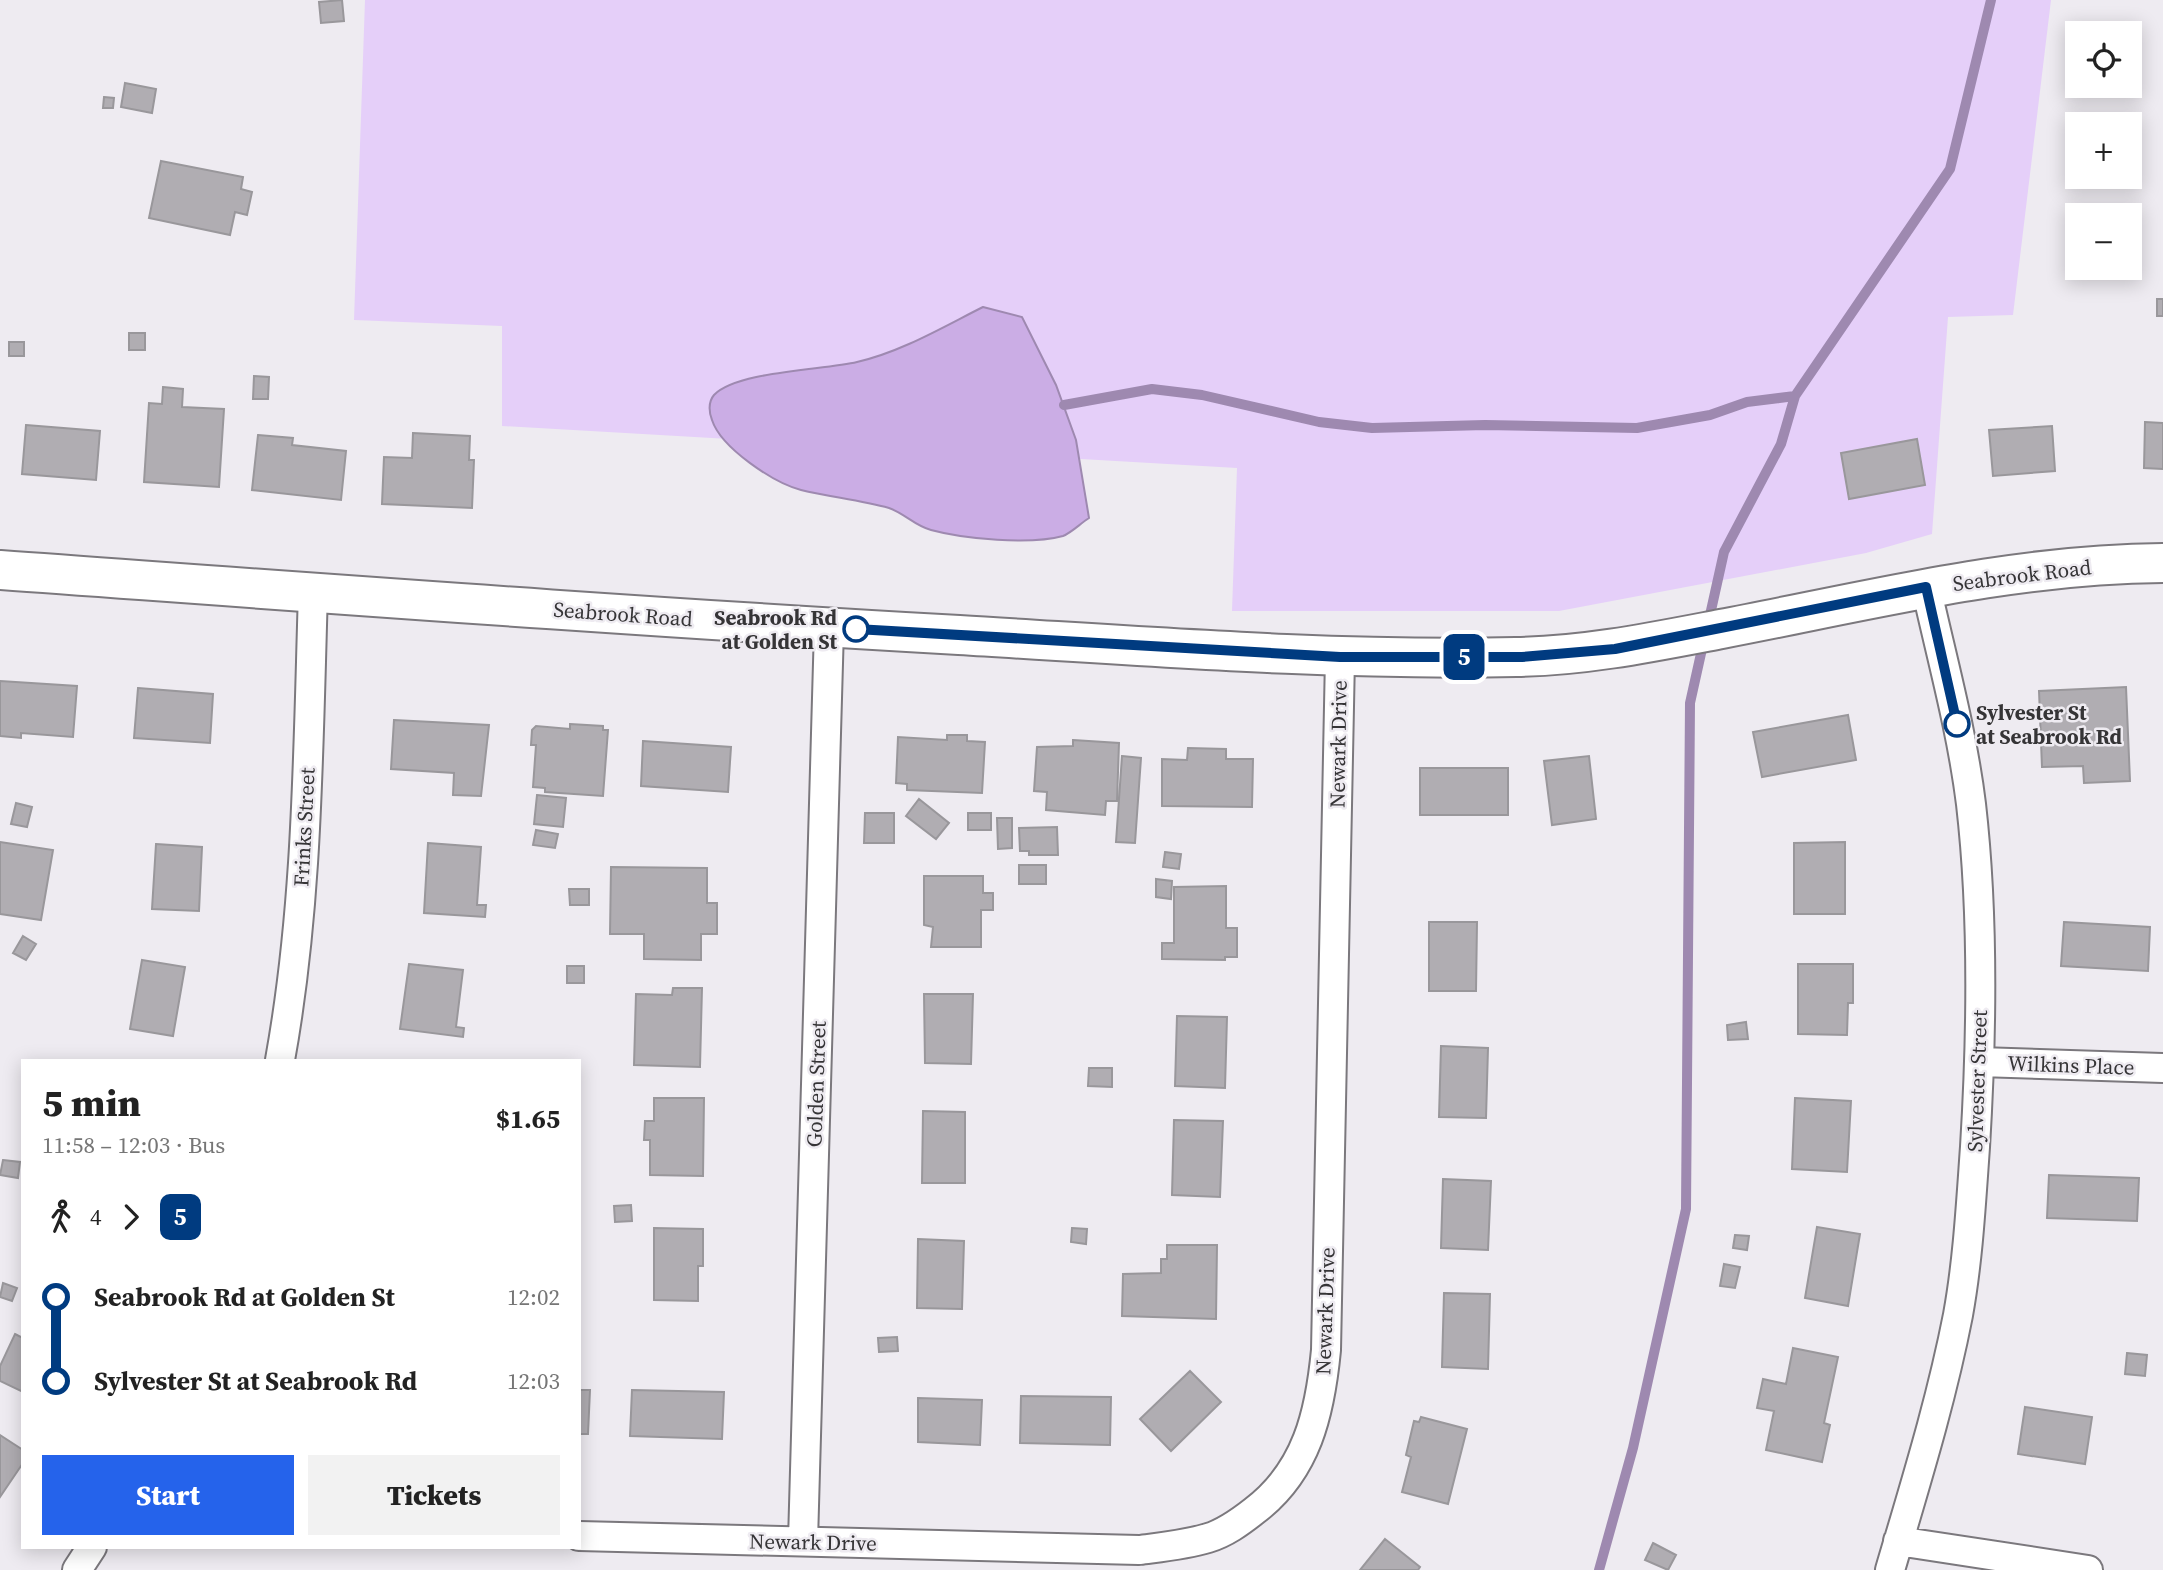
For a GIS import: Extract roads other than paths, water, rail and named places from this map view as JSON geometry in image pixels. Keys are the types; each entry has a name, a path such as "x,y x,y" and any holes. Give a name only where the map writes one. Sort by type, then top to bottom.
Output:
{"street":[{"name":"Seabrook Road","path":"0,570 829,628 1340,657 1522,657 1615,649 1926,587 2076,566 2163,563"},
{"name":"Sylvester Street","path":"1890,1570 1933,1424 1958,1313 1968,1242 1980,1062 1977,885 1971,803 1957,724 1926,587"},
{"name":"Frinks Street","path":"280,1059 295,962 304,861 313,593"},
{"name":"Golden Street","path":"803,1541 829,628"},
{"name":"Newark Drive","path":"581,1536 1139,1550 1211,1537 1238,1523 1273,1497 1292,1474 1307,1446 1322,1391 1326,1350 1340,657"},
{"name":"Wilkins Place","path":"1980,1062 2163,1068"},
{"path":"1898,1541 2088,1570"},
{"path":"77,1570 91,1549"}],"waterway":[{"path":"1708,624 1724,552 1781,444 1795,396 1950,169 1991,0"},
{"path":"1064,405 1152,389 1202,395 1319,422 1372,428 1485,425 1637,428 1710,415 1747,402 1795,396"},
{"path":"1599,1570 1633,1448 1686,1209 1690,703 1704,640"}],"place":[{"name":"Seabrook Rd at Golden St","path":"856,629"},
{"name":"Sylvester St at Seabrook Rd","path":"1957,724"}]}
